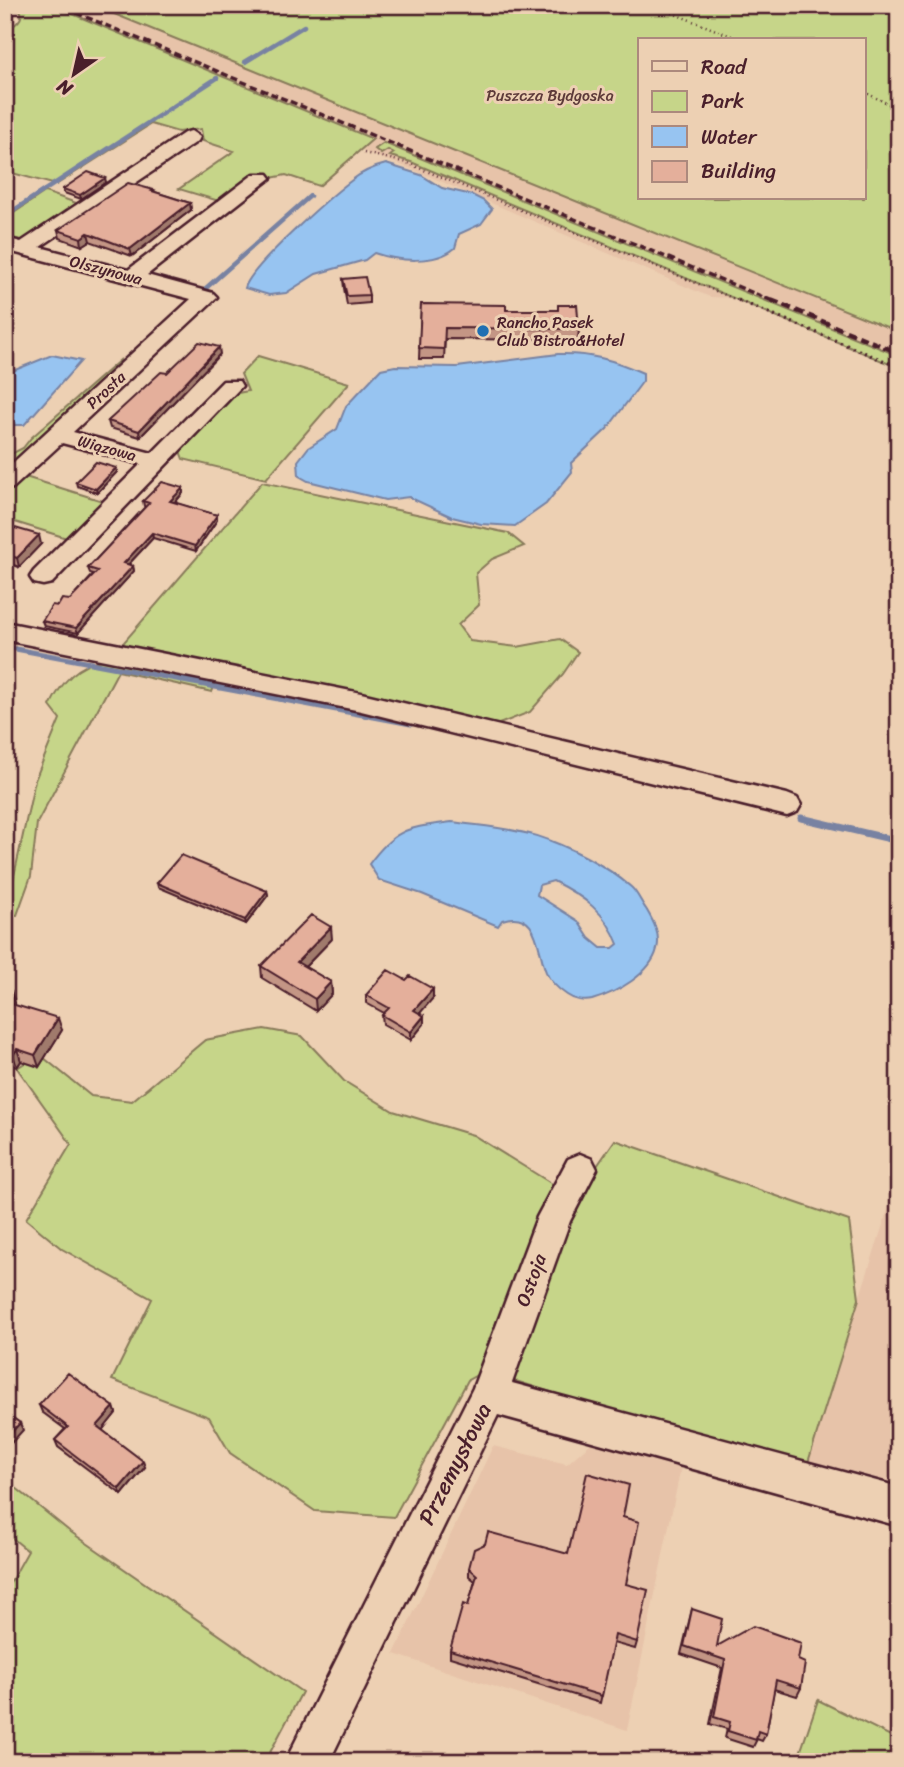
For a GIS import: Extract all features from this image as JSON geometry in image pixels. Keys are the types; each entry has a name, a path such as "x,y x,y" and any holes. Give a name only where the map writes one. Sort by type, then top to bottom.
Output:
{"street":[{"path":"15,246 191,137"},
{"path":"132,277 261,178"},
{"name":"Olszynowa","path":"15,246 206,297"},
{"name":"Prosta","path":"5,483 206,297"},
{"path":"43,577 231,386"},
{"name":"Wiązowa","path":"57,435 157,461"},
{"path":"5,631 360,702 787,805"},
{"name":"Ostoja","path":"489,1395 554,1217 580,1169"},
{"name":"Przemysłowa","path":"306,1762 489,1395 899,1507"}],"path":[{"path":"651,5 736,38"},
{"path":"866,93 899,107"},
{"path":"364,153 407,163 899,368"}],"shaded area":[{"path":"16,5 97,5 899,330 899,368 733,298 710,297 412,169 372,155 214,81"},
{"path":"899,1175 899,1484 805,1472 859,1299"},
{"path":"592,1442 682,1462 627,1730 394,1654 493,1446 567,1464"}],"green space":[{"path":"16,5 51,5 373,139 319,186 286,175 266,179 222,202 179,189 234,151 203,141 201,129 178,132 151,124 56,185 5,171 5,32 21,17 20,9"},
{"name":"Puszcza Bydgoska","path":"92,5 899,5 899,332"},
{"path":"384,143 899,356 899,368 411,162 390,156 394,153 388,150 381,154 375,149"},
{"path":"45,192 82,205 28,242 5,236 5,219"},
{"path":"258,356 349,383 266,479 183,459 180,451 233,394 248,391 241,374"},
{"path":"120,360 121,368 5,475 5,457 23,448"},
{"path":"22,476 106,502 70,539 5,519 5,492"},
{"path":"262,482 508,533 524,546 492,559 476,573 479,605 458,625 470,641 517,647 560,639 578,652 530,712 494,726 118,649"},
{"path":"105,659 216,681 212,692 118,671 37,823 31,876 17,915 5,917 35,780 60,719 50,706 72,675 86,665"},
{"path":"264,1029 302,1036 344,1081 393,1111 473,1135 575,1198 615,1140 849,1221 859,1299 805,1472 484,1371 468,1380 394,1517 315,1511 230,1453 209,1417 112,1380 152,1299 62,1249 26,1219 71,1144 17,1068 39,1054 91,1096 132,1101 205,1040"},
{"path":"5,1479 68,1530 302,1692 265,1762 5,1762 5,1592 28,1551 5,1532"},
{"path":"818,1700 899,1740 899,1762 797,1762"}],"water":[{"path":"386,164 421,175 442,188 472,195 492,209 481,224 459,234 455,248 437,257 416,260 374,253 365,260 316,274 286,293 269,295 245,288 261,264 328,200 360,175"},
{"path":"558,354 591,356 612,361 643,373 643,381 607,429 571,463 572,472 546,504 515,526 481,524 452,517 409,497 385,500 308,481 299,476 298,461 308,448 337,429 346,406 381,369 395,366 457,367"},
{"path":"52,355 81,361 24,425 5,425 5,374"},
{"path":"452,822 537,836 586,857 621,879 637,894 656,928 657,949 648,967 611,993 592,1000 576,999 560,990 550,979 534,933 530,925 523,920 502,920 498,926 422,894 379,880 369,864 387,843 404,831","holes":["553,881 584,899 600,914 618,944 613,948 601,948 589,938 578,921 537,895 539,885"]}],"building":[{"path":"88,172 105,178 80,195 63,189"},
{"path":"128,183 190,203 130,249 88,233 81,238 58,230"},
{"path":"365,277 369,295 347,296 343,279"},
{"path":"421,304 506,305 506,310 558,310 558,305 577,305 579,329 445,328 444,349 419,348"},
{"path":"199,342 219,347 139,431 108,421 161,372 167,373"},
{"path":"96,462 116,468 96,489 76,482"},
{"path":"162,482 183,488 170,501 217,515 195,546 152,533 124,563 133,566 76,628 42,621 52,605 58,606 62,599 70,600 98,571 88,568 149,503 143,501"},
{"path":"15,528 39,535 17,558 5,554 5,538"},
{"path":"181,855 267,891 245,920 157,883"},
{"path":"311,915 331,927 297,962 331,982 315,999 261,966"},
{"path":"388,970 406,980 410,976 433,989 414,1010 424,1016 411,1032 382,1015 389,1008 366,995"},
{"path":"5,989 11,991 5,1000"},
{"path":"5,1002 58,1018 35,1055 17,1049 13,1055 5,1053"},
{"path":"68,1373 114,1407 97,1426 143,1461 119,1489 55,1440 68,1427 39,1405"},
{"path":"5,1412 20,1423 5,1439"},
{"path":"587,1473 629,1485 623,1517 639,1522 626,1584 648,1590 637,1642 615,1635 602,1696 450,1650 463,1604 468,1606 477,1575 469,1568 474,1549 485,1544 488,1532 568,1554"},
{"path":"692,1609 722,1619 717,1646 753,1626 801,1643 798,1660 805,1663 801,1688 776,1680 766,1734 758,1731 756,1740 728,1731 730,1722 714,1717 725,1660 684,1646"},
{"path":"899,1619 899,1636 894,1634"}],"waterway":[{"path":"245,62 304,26"},
{"path":"5,216 217,78"},
{"path":"206,288 310,196"},
{"path":"5,647 192,682"},
{"path":"183,680 411,723"},
{"path":"801,818 899,841"}],"railway":[{"path":"57,5 775,302"},
{"path":"771,300 899,353"}],"place":[{"name":"Rancho Pasek Club Bistro&Hotel","path":"483,331"}]}
